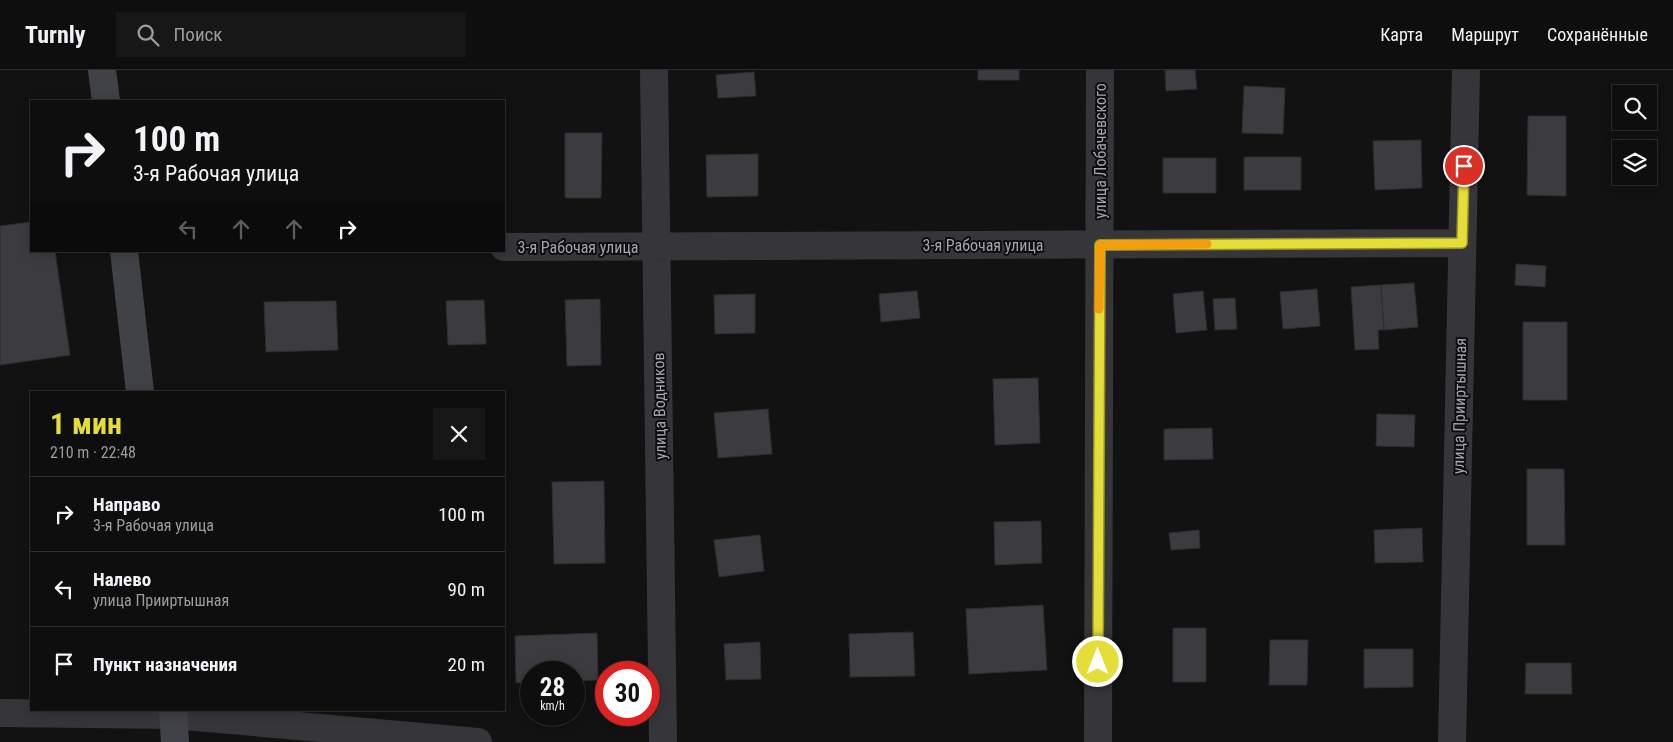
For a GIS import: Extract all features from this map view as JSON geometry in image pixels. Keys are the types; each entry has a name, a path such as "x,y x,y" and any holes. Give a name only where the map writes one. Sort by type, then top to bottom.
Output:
{"main road":[{"path":"102,70 106,100"},
{"path":"124,252 140,391"}],"street":[{"name":"улица Водников","path":"654,70 663,742"},
{"name":"улица Лобачевского","path":"1098,742 1100,70"},
{"name":"улица Прииртышная","path":"1452,742 1466,70"},
{"name":"3-я Рабочая улица","path":"505,248 1462,243"},
{"path":"0,713 174,722 478,742"},
{"path":"1084,742 1114,742"}],"building":[{"path":"978,70 1019,70 1019,80 978,80"},
{"path":"1165,70 1195,70 1197,89 1166,91"},
{"path":"754,72 756,96 718,98 716,75"},
{"path":"1244,86 1285,88 1283,134 1242,133"},
{"path":"1528,116 1566,116 1566,196 1527,195"},
{"path":"565,133 602,133 601,198 565,198"},
{"path":"1421,140 1422,188 1375,190 1373,141"},
{"path":"758,154 758,196 707,197 706,155"},
{"path":"1244,157 1301,157 1301,190 1244,190"},
{"path":"1163,158 1216,158 1216,193 1163,193"},
{"path":"30,222 30,252 55,252 70,355 0,365 0,226"},
{"path":"1516,264 1546,266 1545,287 1515,285"},
{"path":"1414,283 1418,327 1384,330 1381,285"},
{"path":"1381,285 1384,330 1378,330 1379,349 1355,350 1351,287"},
{"path":"1317,289 1320,326 1283,329 1280,292"},
{"path":"917,291 920,318 881,322 879,294"},
{"path":"1203,291 1207,330 1176,333 1173,294"},
{"path":"755,294 755,333 715,334 714,295"},
{"path":"1235,298 1237,329 1215,330 1213,299"},
{"path":"600,299 601,365 567,366 565,300"},
{"path":"484,300 486,344 448,345 446,301"},
{"path":"336,301 338,350 266,352 264,302"},
{"path":"1523,322 1567,322 1567,400 1523,400"},
{"path":"1038,378 1040,443 995,445 993,379"},
{"path":"768,409 772,454 718,458 714,413"},
{"path":"1377,414 1415,415 1414,447 1376,446"},
{"path":"1212,428 1213,459 1164,460 1164,429"},
{"path":"1527,469 1564,469 1565,545 1527,545"},
{"path":"604,481 605,563 554,564 552,482"},
{"path":"1041,521 1042,563 995,565 994,522"},
{"path":"1422,528 1423,562 1375,563 1374,530"},
{"path":"1199,530 1200,548 1171,550 1169,533"},
{"path":"760,535 764,571 719,577 714,540"},
{"path":"1043,605 1047,670 969,674 966,609"},
{"path":"1173,628 1206,628 1206,682 1173,682"},
{"path":"913,632 915,676 850,677 849,634"},
{"path":"597,633 598,661 595,661 595,680 585,681 585,661 520,661 520,683 516,683 515,636"},
{"path":"1270,640 1308,640 1307,685 1269,685"},
{"path":"760,642 761,679 726,680 724,644"},
{"path":"1364,649 1413,649 1413,687 1364,688"},
{"path":"1526,663 1571,663 1572,694 1525,694"}],"slow traffic":[{"path":"1099,309 1100,245 1207,244"}],"route":[{"path":"1098,662 1100,245 1462,243 1464,166"}]}
